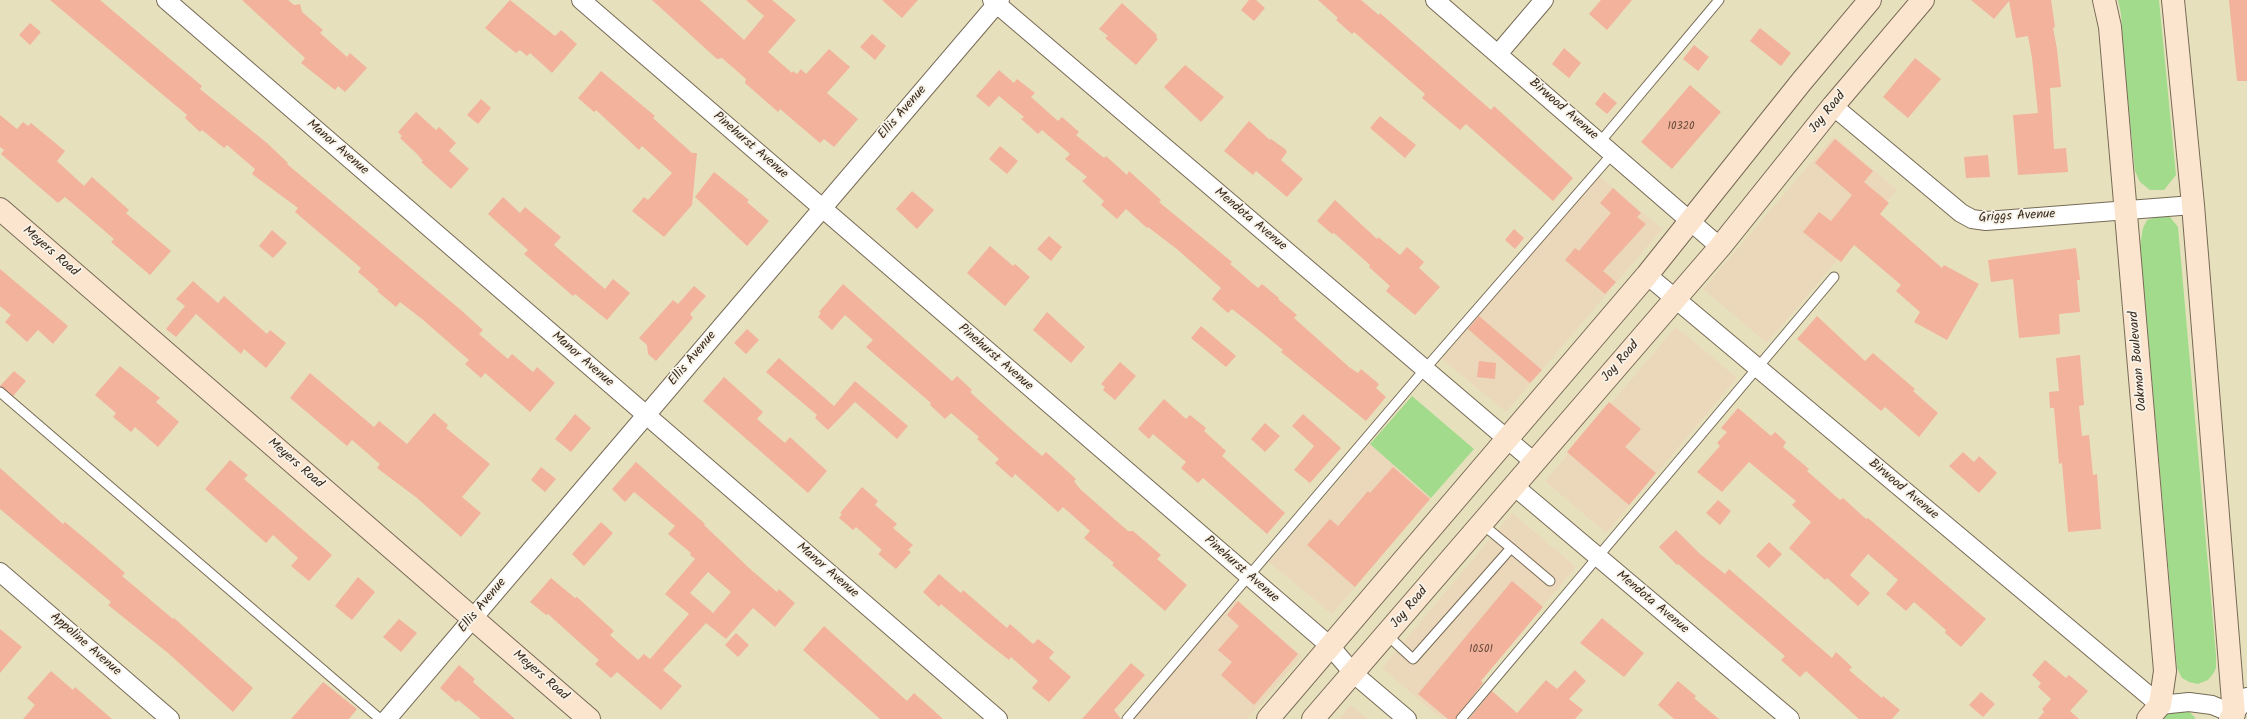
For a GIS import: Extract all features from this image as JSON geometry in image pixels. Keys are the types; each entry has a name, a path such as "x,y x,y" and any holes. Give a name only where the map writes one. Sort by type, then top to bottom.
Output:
{"street":[{"name":"Manor Avenue","path":"166,0 998,719"},
{"name":"Pinehurst Avenue","path":"581,0 1248,577 1330,646 1354,674 1407,719"},
{"name":"Birwood Avenue","path":"1435,0 1606,148 1692,220 1720,247"},
{"path":"1498,54 1544,0"},
{"path":"1268,719 1508,440 1647,275 1802,81 1870,0"},
{"name":"Joy Road","path":"1313,719 1354,674 1534,462 1720,247 1833,106 1923,0"},
{"name":"Oakman Boulevard","path":"2104,0 2110,27 2165,671 2154,712"},
{"path":"2154,712 2189,702 2237,710 2193,204 2173,0"},
{"name":"Ellis Avenue","path":"387,719 822,208 996,1"},
{"name":"Mendota Avenue","path":"996,1 1534,462"},
{"name":"Griggs Avenue","path":"1833,106 1960,213 1972,219 1986,221 2193,204"},
{"name":"Meyers Road","path":"0,209 589,719"},
{"name":"Birwood Avenue","path":"1647,275 1757,368 2154,712"},
{"name":"Mendota Avenue","path":"1514,486 1790,719"},
{"name":"Appoline Avenue","path":"0,572 170,719"}],"lane":[{"path":"1127,719 1425,369 1606,148 1719,0"},
{"path":"1461,719 1834,277"},
{"path":"0,392 380,719"},
{"path":"1482,524 1550,581"},
{"path":"1387,635 1414,659 1511,548"}],"shaded area":[{"path":"1834,136 1897,190 1767,343 1703,289"},
{"path":"1598,175 1662,229 1506,412 1442,359"},
{"path":"1676,327 1737,378 1606,533 1545,481"},
{"path":"1370,444 1431,498 1332,614 1269,562"},
{"path":"1512,513 1576,567 1446,719 1442,719 1382,668"},
{"path":"1236,600 1302,656 1247,719 1134,719"},
{"path":"1351,705 1368,719 1339,719"}],"green space":[{"path":"2118,0 2159,0 2176,175 2164,190 2150,190 2140,182 2135,171 2123,52 2121,14"},
{"path":"2158,217 2170,217 2178,227 2216,655 2216,668 2213,674 2208,680 2198,684 2189,682 2182,678 2177,668 2140,245 2143,228 2147,220"},
{"path":"1412,396 1474,449 1431,498 1370,444"},
{"path":"2171,710 2188,710 2196,719 2160,719"}],"building":[{"path":"50,0 100,0 202,86 200,89 267,143 288,163 287,164 462,311 483,330 479,334 508,359 512,354 533,372 537,367 555,383 530,412 485,373 481,378 465,364 469,360 422,319 400,302 396,307 377,291 379,290 358,272 361,268 295,212 298,208 252,174 255,169 227,145 224,148 202,130 200,132 185,118 187,115"},
{"path":"242,0 288,0 294,5 300,4 302,12 323,30 320,33 347,57 350,53 367,68 345,92 338,86 335,90 301,63 305,58"},
{"path":"510,0 555,36 561,30 577,44 552,73 530,53 527,56 520,50 516,53 485,28"},
{"path":"652,0 700,0 744,40 764,16 746,0 772,0 796,20 768,52 792,73 793,71 797,74 801,69 806,74 829,49 850,67 827,93 858,119 834,147 824,139 820,143 780,109 778,112 745,83 746,79 722,58 717,59"},
{"path":"882,0 918,0 902,18"},
{"path":"1249,0 1256,0 1265,8 1254,21 1241,10"},
{"path":"1318,0 1361,0 1379,15 1380,13 1491,110 1494,106 1573,178 1553,201 1466,124 1460,130 1422,98 1425,94 1354,32 1352,34 1336,20 1338,18"},
{"path":"1601,0 1632,0 1607,30 1589,14"},
{"path":"1971,0 2051,0 2055,27 2053,28 2061,87 2050,88 2054,149 2066,148 2068,172 2018,175 2013,115 2038,113 2028,36 2016,38 2009,1 1994,19"},
{"path":"2229,0 2247,0 2247,81 2237,81"},
{"path":"1122,3 1157,35 1156,37 1158,39 1136,65 1105,38 1108,36 1099,29"},
{"path":"30,23 41,32 30,45 19,35"},
{"path":"1760,28 1791,53 1781,66 1750,41"},
{"path":"872,34 886,46 875,60 860,47"},
{"path":"1694,45 1709,57 1698,71 1683,59"},
{"path":"1564,48 1581,63 1569,78 1552,64"},
{"path":"1915,58 1941,79 1908,118 1883,97"},
{"path":"1185,65 1224,97 1201,122 1164,87"},
{"path":"999,70 1014,83 1017,79 1035,93 1031,97 1058,121 1062,117 1079,132 1076,135 1104,158 1106,156 1127,175 1129,171 1161,200 1159,202 1232,262 1230,264 1258,288 1262,284 1279,298 1278,299 1297,315 1294,318 1349,367 1358,373 1361,369 1379,384 1376,388 1386,397 1366,421 1281,352 1283,350 1255,327 1232,309 1228,313 1212,299 1221,288 1178,250 1148,227 1147,228 1126,209 1117,219 1101,205 1104,201 1082,181 1087,177 1065,159 1070,154 1042,130 1038,134 1021,119 1024,117 999,96 989,107 976,96"},
{"path":"601,71 655,116 653,118 692,153 697,153 692,205 664,237 632,211 644,197 648,200 672,173 642,146 639,150 596,110 594,112 578,98"},
{"path":"1690,85 1721,112 1672,169 1641,142"},
{"path":"1604,92 1617,103 1607,114 1595,104"},
{"path":"481,99 491,108 478,124 467,115"},
{"path":"416,112 436,130 439,127 456,143 449,151 469,169 451,189 421,162 423,161 400,138 402,136 398,132"},
{"path":"0,115 17,129 23,122 28,126 31,123 65,151 57,161 84,186 92,177 129,210 126,213 171,251 150,275 111,242 114,239 65,197 58,203 1,154 4,150 0,147"},
{"path":"1380,116 1416,145 1405,158 1370,128"},
{"path":"1249,121 1270,140 1271,139 1285,149 1287,152 1281,160 1303,179 1287,197 1256,171 1253,175 1224,151"},
{"path":"1835,139 1873,171 1864,182 1889,203 1880,214 1942,268 1944,265 1979,284 1947,340 1914,322 1920,312 1896,291 1901,285 1854,245 1841,262 1803,232 1819,212 1831,221 1852,195 1815,163"},
{"path":"1000,146 1018,161 1007,174 989,159"},
{"path":"1988,155 1990,177 1966,178 1964,157"},
{"path":"714,172 749,200 747,202 769,221 747,246 695,197"},
{"path":"1613,188 1641,213 1637,217 1646,224 1603,271 1616,282 1605,294 1565,260 1575,248 1579,251 1611,213 1600,203"},
{"path":"912,191 934,210 917,229 896,209"},
{"path":"503,197 520,213 525,207 561,237 554,245 605,289 613,279 630,293 607,320 575,294 573,296 524,254 528,250 488,214"},
{"path":"1335,200 1377,239 1378,237 1400,255 1407,247 1424,262 1419,268 1440,287 1415,315 1386,291 1390,286 1369,267 1370,265 1334,233 1332,234 1317,221"},
{"path":"1514,229 1524,238 1515,249 1505,240"},
{"path":"272,230 287,243 273,258 259,246"},
{"path":"1049,236 1062,247 1051,261 1037,249"},
{"path":"990,246 1013,266 1015,264 1030,277 1005,306 967,273"},
{"path":"2076,248 2080,280 2077,280 2080,312 2059,314 2060,334 2019,338 2013,279 1991,282 1988,260"},
{"path":"0,269 68,326 53,344 38,330 27,342 5,322 11,315 0,306"},
{"path":"193,281 218,303 224,296 267,334 270,330 286,343 266,368 244,349 241,354 196,314 176,337 166,329 185,306 176,299"},
{"path":"843,284 952,381 957,376 972,390 970,392 1012,430 1042,456 1046,452 1076,479 1074,481 1080,489 1128,531 1133,531 1161,555 1157,559 1187,585 1165,611 1112,565 1114,563 1084,538 1090,531 1063,507 1058,512 1015,474 1012,478 995,463 999,459 977,439 979,437 951,413 945,419 930,405 931,403 866,347 873,340 845,315 832,330 818,317 821,313 819,312"},
{"path":"694,286 706,296 690,314 693,318 656,361 648,354 647,345 639,338 673,300 678,304"},
{"path":"1047,312 1085,347 1071,363 1033,330"},
{"path":"1479,316 1542,370 1530,383 1468,329"},
{"path":"1817,316 1865,361 1873,353 1915,389 1913,391 1938,413 1919,437 1885,407 1881,411 1797,339"},
{"path":"1201,326 1236,356 1226,367 1191,338"},
{"path":"747,329 759,340 746,354 734,343"},
{"path":"2080,355 2084,405 2079,406 2082,436 2089,435 2093,475 2097,474 2101,529 2068,532 2062,463 2059,464 2054,408 2050,408 2049,392 2059,391 2056,358"},
{"path":"779,358 834,406 855,381 908,426 897,439 855,402 828,430 815,418 817,415 766,372"},
{"path":"1479,361 1496,363 1495,379 1477,377"},
{"path":"1120,362 1136,376 1115,400 1103,390 1105,387 1101,384"},
{"path":"120,366 160,398 156,402 179,422 158,447 135,427 131,432 113,417 116,413 95,395"},
{"path":"14,371 26,381 13,396 0,386"},
{"path":"310,373 374,427 379,421 407,444 434,413 448,425 446,428 490,464 462,497 481,513 461,537 417,498 377,468 380,464 352,440 347,446 290,398"},
{"path":"724,377 763,412 757,419 785,443 790,437 827,471 808,493 703,401"},
{"path":"1164,399 1186,419 1190,415 1206,428 1204,431 1226,451 1222,456 1285,513 1267,534 1203,478 1198,483 1181,468 1186,462 1153,434 1149,439 1138,429"},
{"path":"1609,402 1641,429 1625,447 1656,473 1629,505 1567,452"},
{"path":"1738,408 1771,436 1775,432 1786,442 1783,447 1809,469 1807,471 1840,500 1843,498 1866,519 1868,518 1986,619 1961,647 1945,633 1946,630 1914,602 1906,611 1886,594 1898,580 1868,554 1850,575 1870,593 1858,606 1827,578 1825,580 1789,548 1811,522 1792,505 1796,501 1749,462 1722,492 1697,472 1720,446 1717,443 1727,432 1721,428"},
{"path":"575,414 591,428 571,452 555,439"},
{"path":"1303,414 1341,448 1310,483 1294,470 1314,446 1292,426"},
{"path":"1265,423 1280,436 1265,452 1251,439"},
{"path":"1963,452 1974,462 1979,456 1997,473 1979,493 1949,466"},
{"path":"230,460 248,475 244,479 332,555 309,581 291,566 298,558 273,535 266,543 205,489"},
{"path":"636,462 705,524 704,525 749,568 777,592 779,589 795,603 775,627 753,608 726,639 706,623 663,670 682,686 661,710 617,672 611,678 595,664 599,660 548,614 546,615 530,602 551,578 575,598 577,597 614,631 610,635 638,660 644,654 650,659 689,614 665,594 695,559 690,555 691,553 668,534 675,526 634,492 625,502 612,489","holes":["708,572 731,592 713,613 690,593"]},
{"path":"541,467 556,479 545,492 531,480"},
{"path":"1393,467 1430,499 1355,587 1307,545 1330,519 1338,526 1368,491 1370,493"},
{"path":"0,468 63,524 65,522 125,573 122,576 173,619 174,618 253,688 233,712 168,653 108,605 111,602 0,509"},
{"path":"862,487 878,501 875,505 897,524 893,528 913,545 908,550 911,552 896,569 878,554 882,550 856,527 853,530 839,518 842,514 840,513"},
{"path":"1718,500 1731,511 1720,525 1706,513"},
{"path":"601,522 613,533 584,566 572,554"},
{"path":"1676,530 1700,554 1725,574 1729,569 1832,658 1836,652 1852,667 1849,670 1882,698 1883,696 1900,710 1892,719 1859,719 1806,671 1800,677 1781,660 1785,656 1678,564 1677,565 1659,547"},
{"path":"1769,542 1782,554 1769,568 1756,556"},
{"path":"939,574 961,593 963,590 1007,628 1010,624 1033,644 1038,639 1054,652 1049,658 1071,677 1049,702 1032,688 1038,681 1011,657 1009,660 941,604 939,607 923,592"},
{"path":"358,577 375,592 352,620 335,606"},
{"path":"1512,581 1543,607 1481,681 1483,683 1455,719 1448,719 1418,694"},
{"path":"1238,601 1298,654 1254,705 1221,675 1232,662 1218,650 1239,626 1227,615"},
{"path":"1602,618 1644,653 1624,677 1580,643"},
{"path":"399,619 417,633 401,652 383,637"},
{"path":"824,626 907,701 914,693 943,719 880,719 803,650"},
{"path":"0,629 22,647 0,673"},
{"path":"736,633 749,645 738,657 725,645"},
{"path":"2045,660 2066,678 2069,675 2088,691 2070,711 2079,719 2038,719 2044,712 2042,709 2051,699 2038,687 2041,683 2032,675"},
{"path":"1131,663 1145,675 1114,710 1121,719 1082,719"},
{"path":"459,665 475,679 473,682 515,719 481,719 458,700 456,702 440,688"},
{"path":"1575,670 1586,681 1569,699 1583,710 1575,719 1469,719 1492,691 1517,713 1546,680 1557,689"},
{"path":"51,671 73,690 75,687 112,719 23,719 35,705 27,698"},
{"path":"1678,681 1696,696 1694,698 1719,719 1674,719 1658,705"},
{"path":"323,682 357,709 349,719 291,719"},
{"path":"1981,692 1995,704 1983,717 1969,705"}]}
